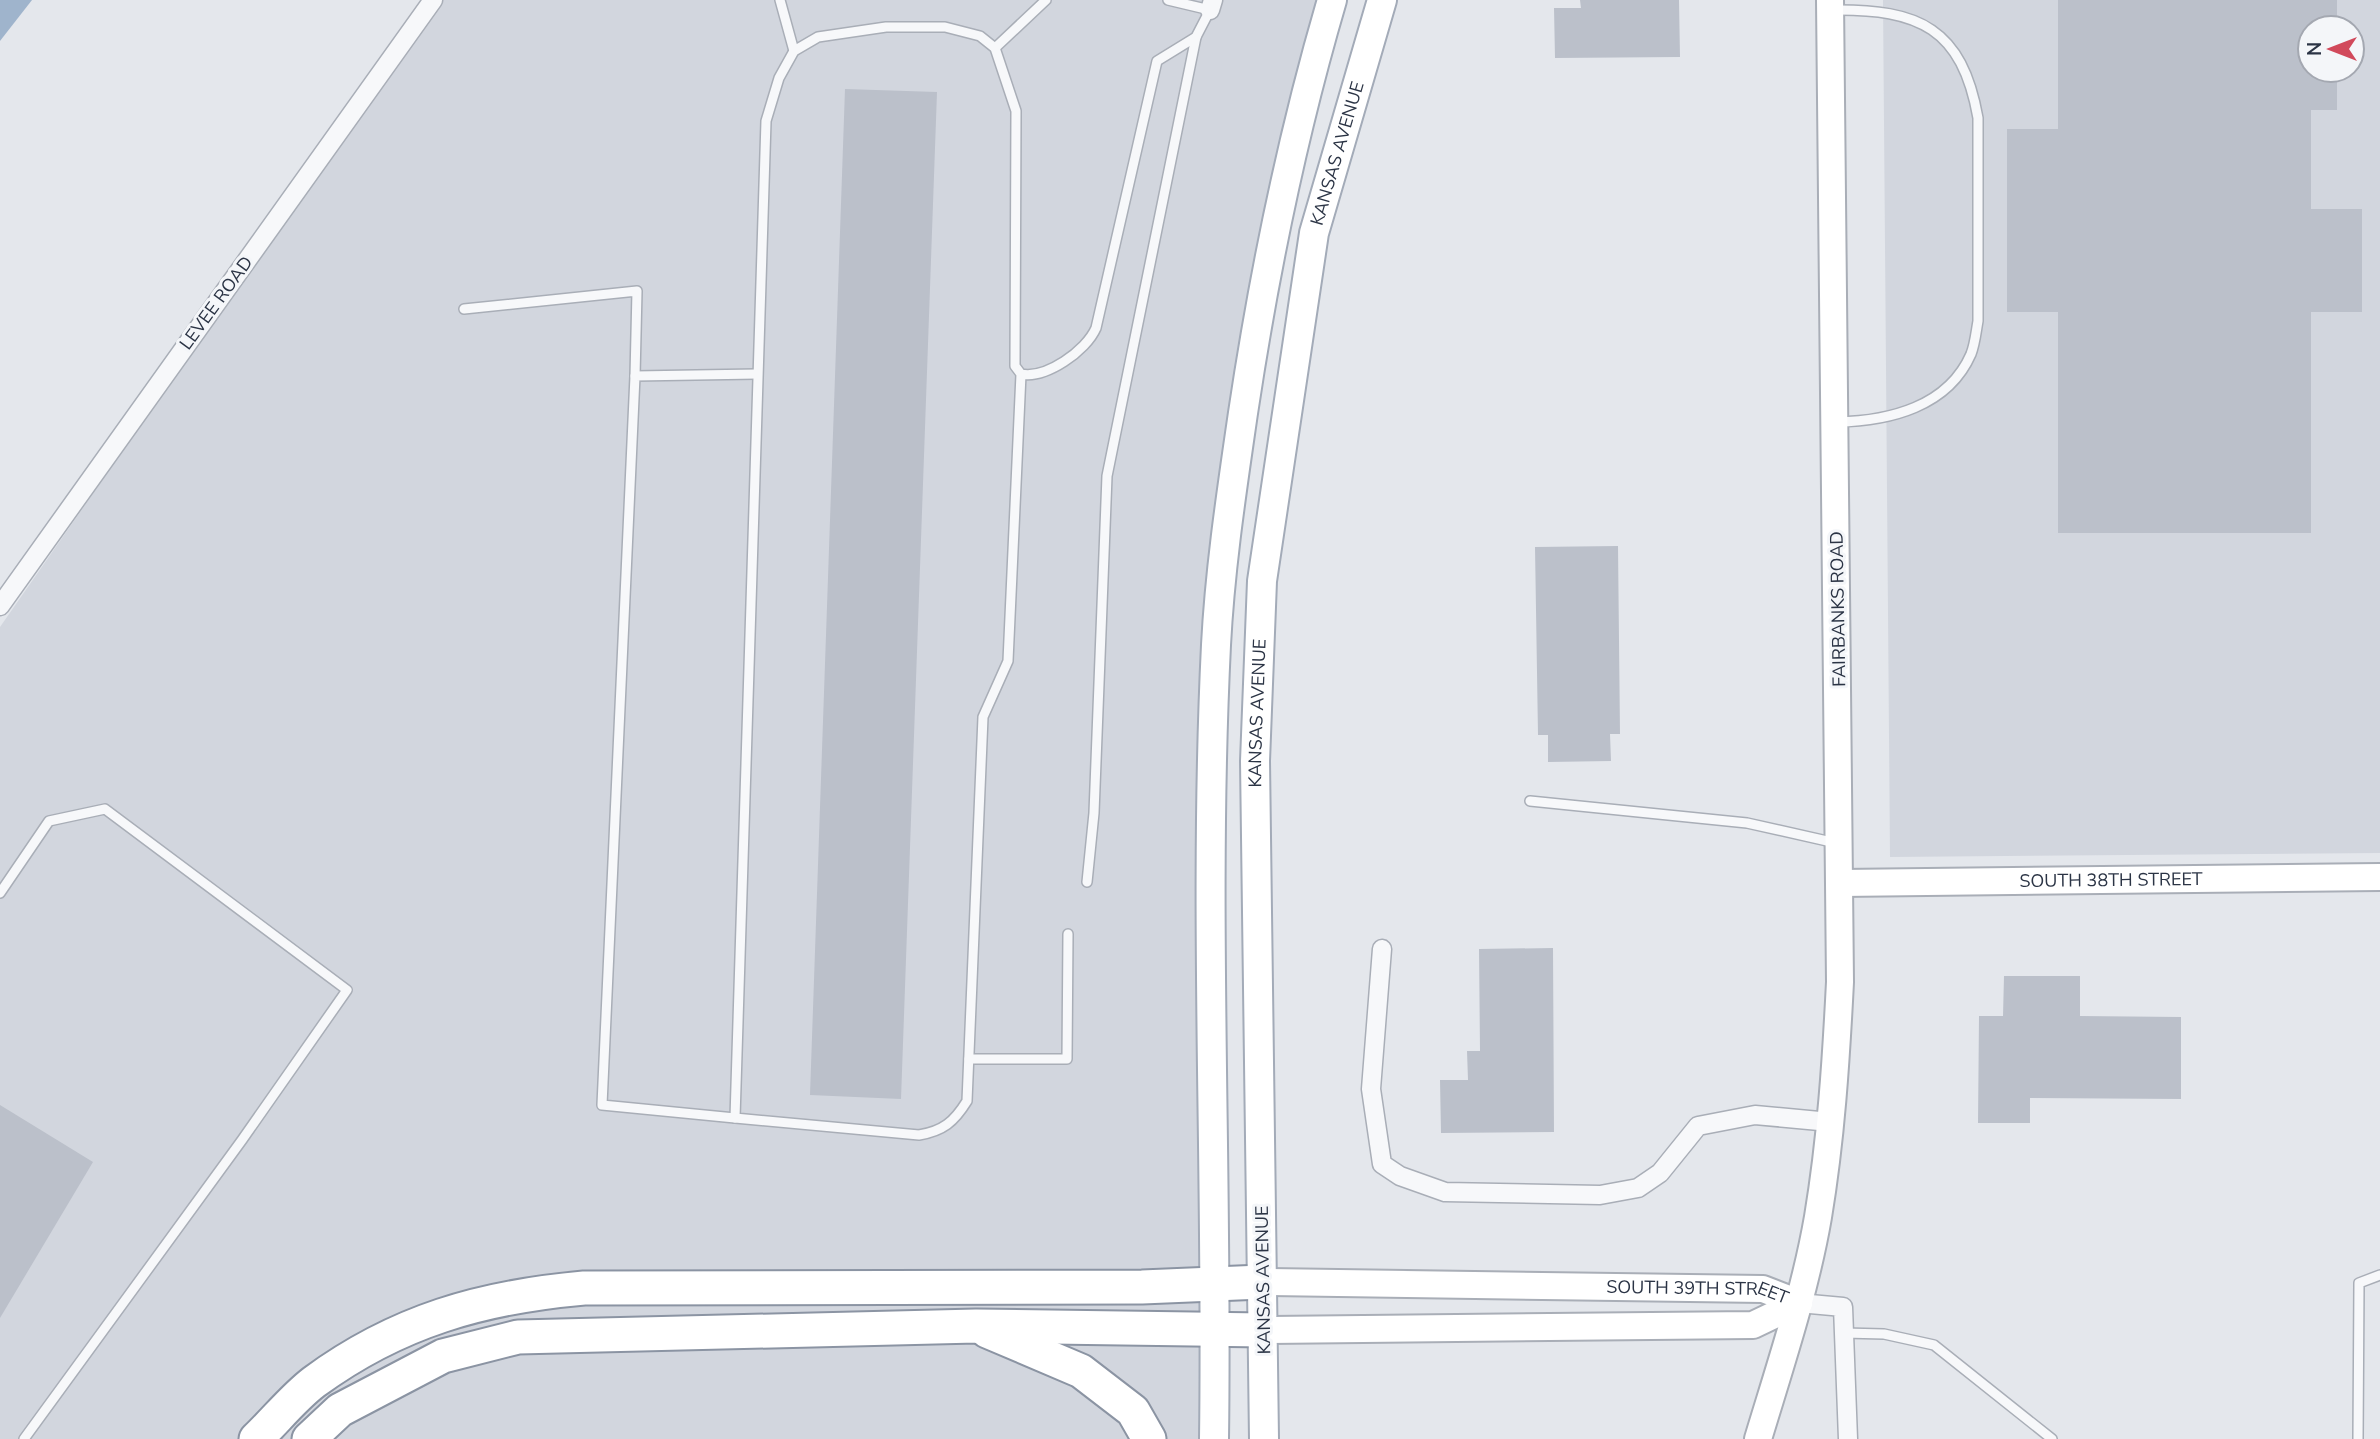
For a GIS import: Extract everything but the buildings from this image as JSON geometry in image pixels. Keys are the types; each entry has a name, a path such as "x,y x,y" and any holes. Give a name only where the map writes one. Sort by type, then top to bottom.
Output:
{"highway":[{"path":"256,1439 312,1384 371,1344 438,1314 522,1294 584,1288 1142,1287 1262,1282"},
{"path":"309,1439 340,1410 443,1356 518,1337 975,1326 1216,1327 1264,1330"},
{"path":"975,1326 1081,1371 1133,1411 1149,1439"}],"main road":[{"path":"1214,1439 1217,1284 1211,811 1217,640 1234,475 1260,299 1302,100 1332,0"},
{"name":"KANSAS AVENUE","path":"1264,1439 1255,761 1262,581 1295,376 1314,233 1382,0"}],"street":[{"name":"LEVEE ROAD","path":"0,606 433,0"},
{"name":"FAIRBANKS ROAD","path":"1758,1439 1799,1303 1818,1218 1830,1122 1840,982 1830,5"},
{"name":"SOUTH 38TH STREET","path":"1841,883 2380,877"},
{"path":"1382,949 1371,1089 1382,1164 1400,1176 1445,1192 1600,1195 1638,1188 1660,1173 1698,1126 1755,1115 1830,1122"},
{"name":"SOUTH 39TH STREET","path":"1262,1282 1763,1289 1799,1303"},
{"name":"SOUTH 39TH STREET","path":"1264,1330 1753,1325 1799,1303"},
{"path":"1799,1303 1843,1307 1848,1439"}],"lane":[{"path":"780,0 794,51"},
{"path":"995,48 1046,0"},
{"path":"1087,882 1094,813 1107,475 1196,37 1212,5 1168,0"},
{"path":"1830,5 1895,14 1917,20 1938,34 1959,56 1972,86 1978,118 1978,321 1970,354 1954,378 1931,400 1900,415 1862,422 1835,422"},
{"path":"464,309 636,290 635,376 602,1105 735,1118 919,1135 939,1131 956,1118 967,1101 982,717 1008,661 1021,374 1015,366 1016,111 995,48 980,36 946,27 886,27 818,37 794,51 779,78 766,121 735,1118"},
{"path":"1021,374 1031,376 1039,373 1077,354 1090,342 1096,328 1157,61 1196,37"},
{"path":"635,376 757,374"},
{"path":"1530,801 1747,823 1840,844"},
{"path":"0,893 49,821 105,809 347,990 243,1140 24,1439"},
{"path":"969,1059 1066,1059 1068,934"},
{"path":"2358,1439 2359,1283 2380,1275"},
{"path":"1844,1339 1884,1334 1934,1345 2052,1439"}],"shaded area":[{"path":"437,0 1332,0 1302,100 1217,640 1212,1439 0,1439 0,627"},
{"path":"1883,0 2380,0 2380,853 1890,857"}],"water":[{"path":"0,0 32,0 0,41"}]}
